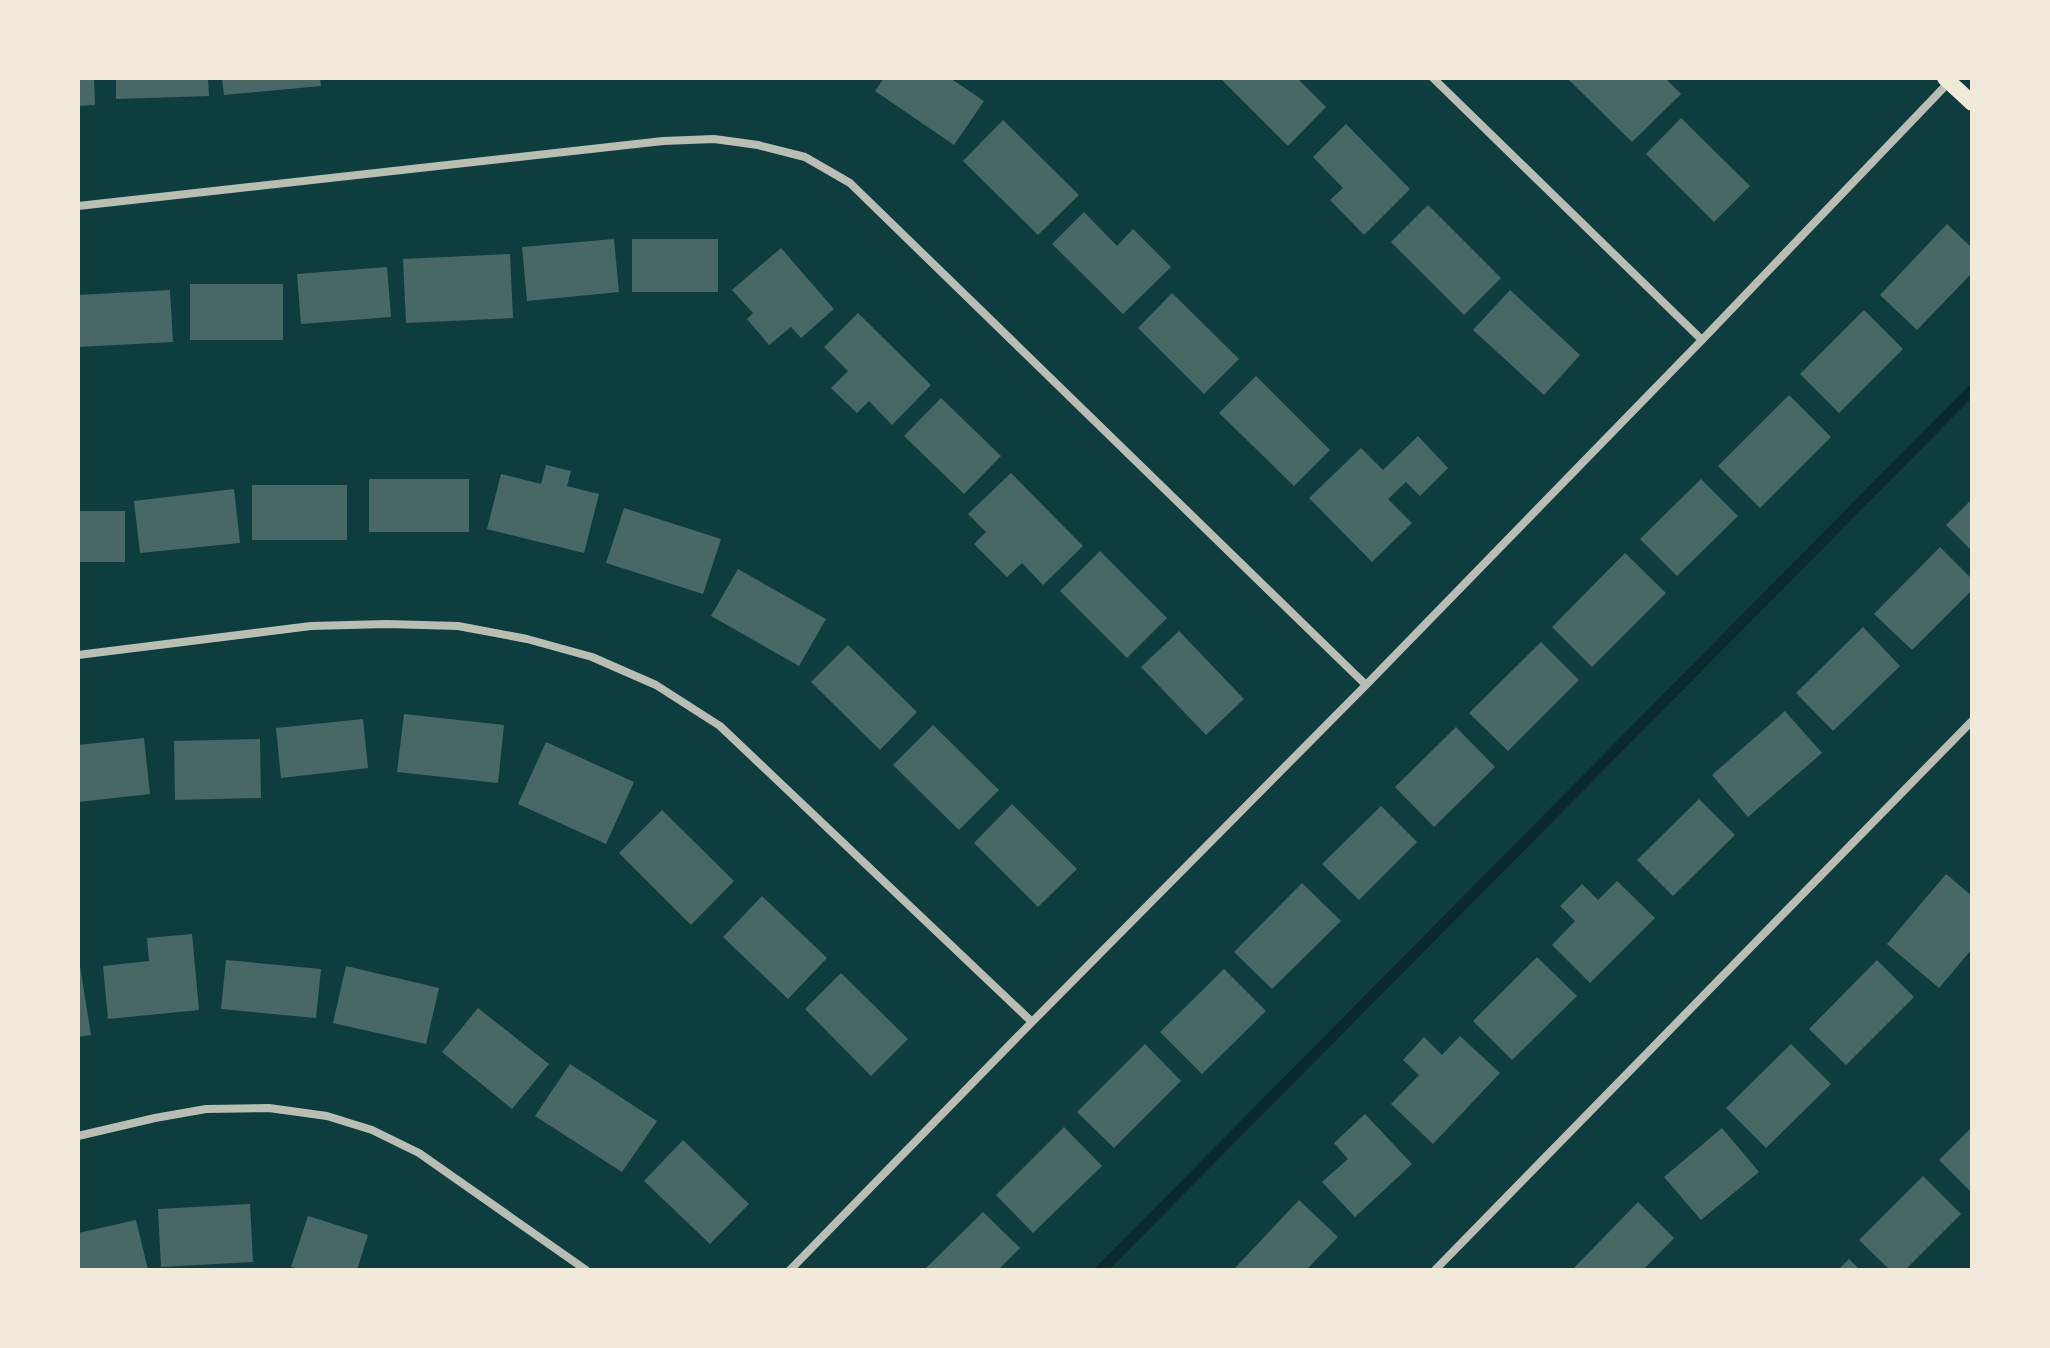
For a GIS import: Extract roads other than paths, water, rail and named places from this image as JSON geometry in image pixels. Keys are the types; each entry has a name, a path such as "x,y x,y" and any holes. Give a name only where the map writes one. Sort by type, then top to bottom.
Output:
{"main road":[{"path":"1949,79 1972,103"}],"street":[{"path":"1433,78 1702,340"},
{"path":"790,1270 1702,340 1949,79"},
{"path":"78,206 663,141 714,139 758,145 805,157 850,183 1366,685"},
{"path":"78,655 311,626 387,624 458,626 527,639 592,657 656,685 720,726 1032,1022"},
{"path":"1435,1270 1972,721"},
{"path":"78,1136 206,1109 269,1108 327,1116 372,1130 419,1153 586,1270"}],"waterway":[{"path":"1101,1270 1972,390"}]}
